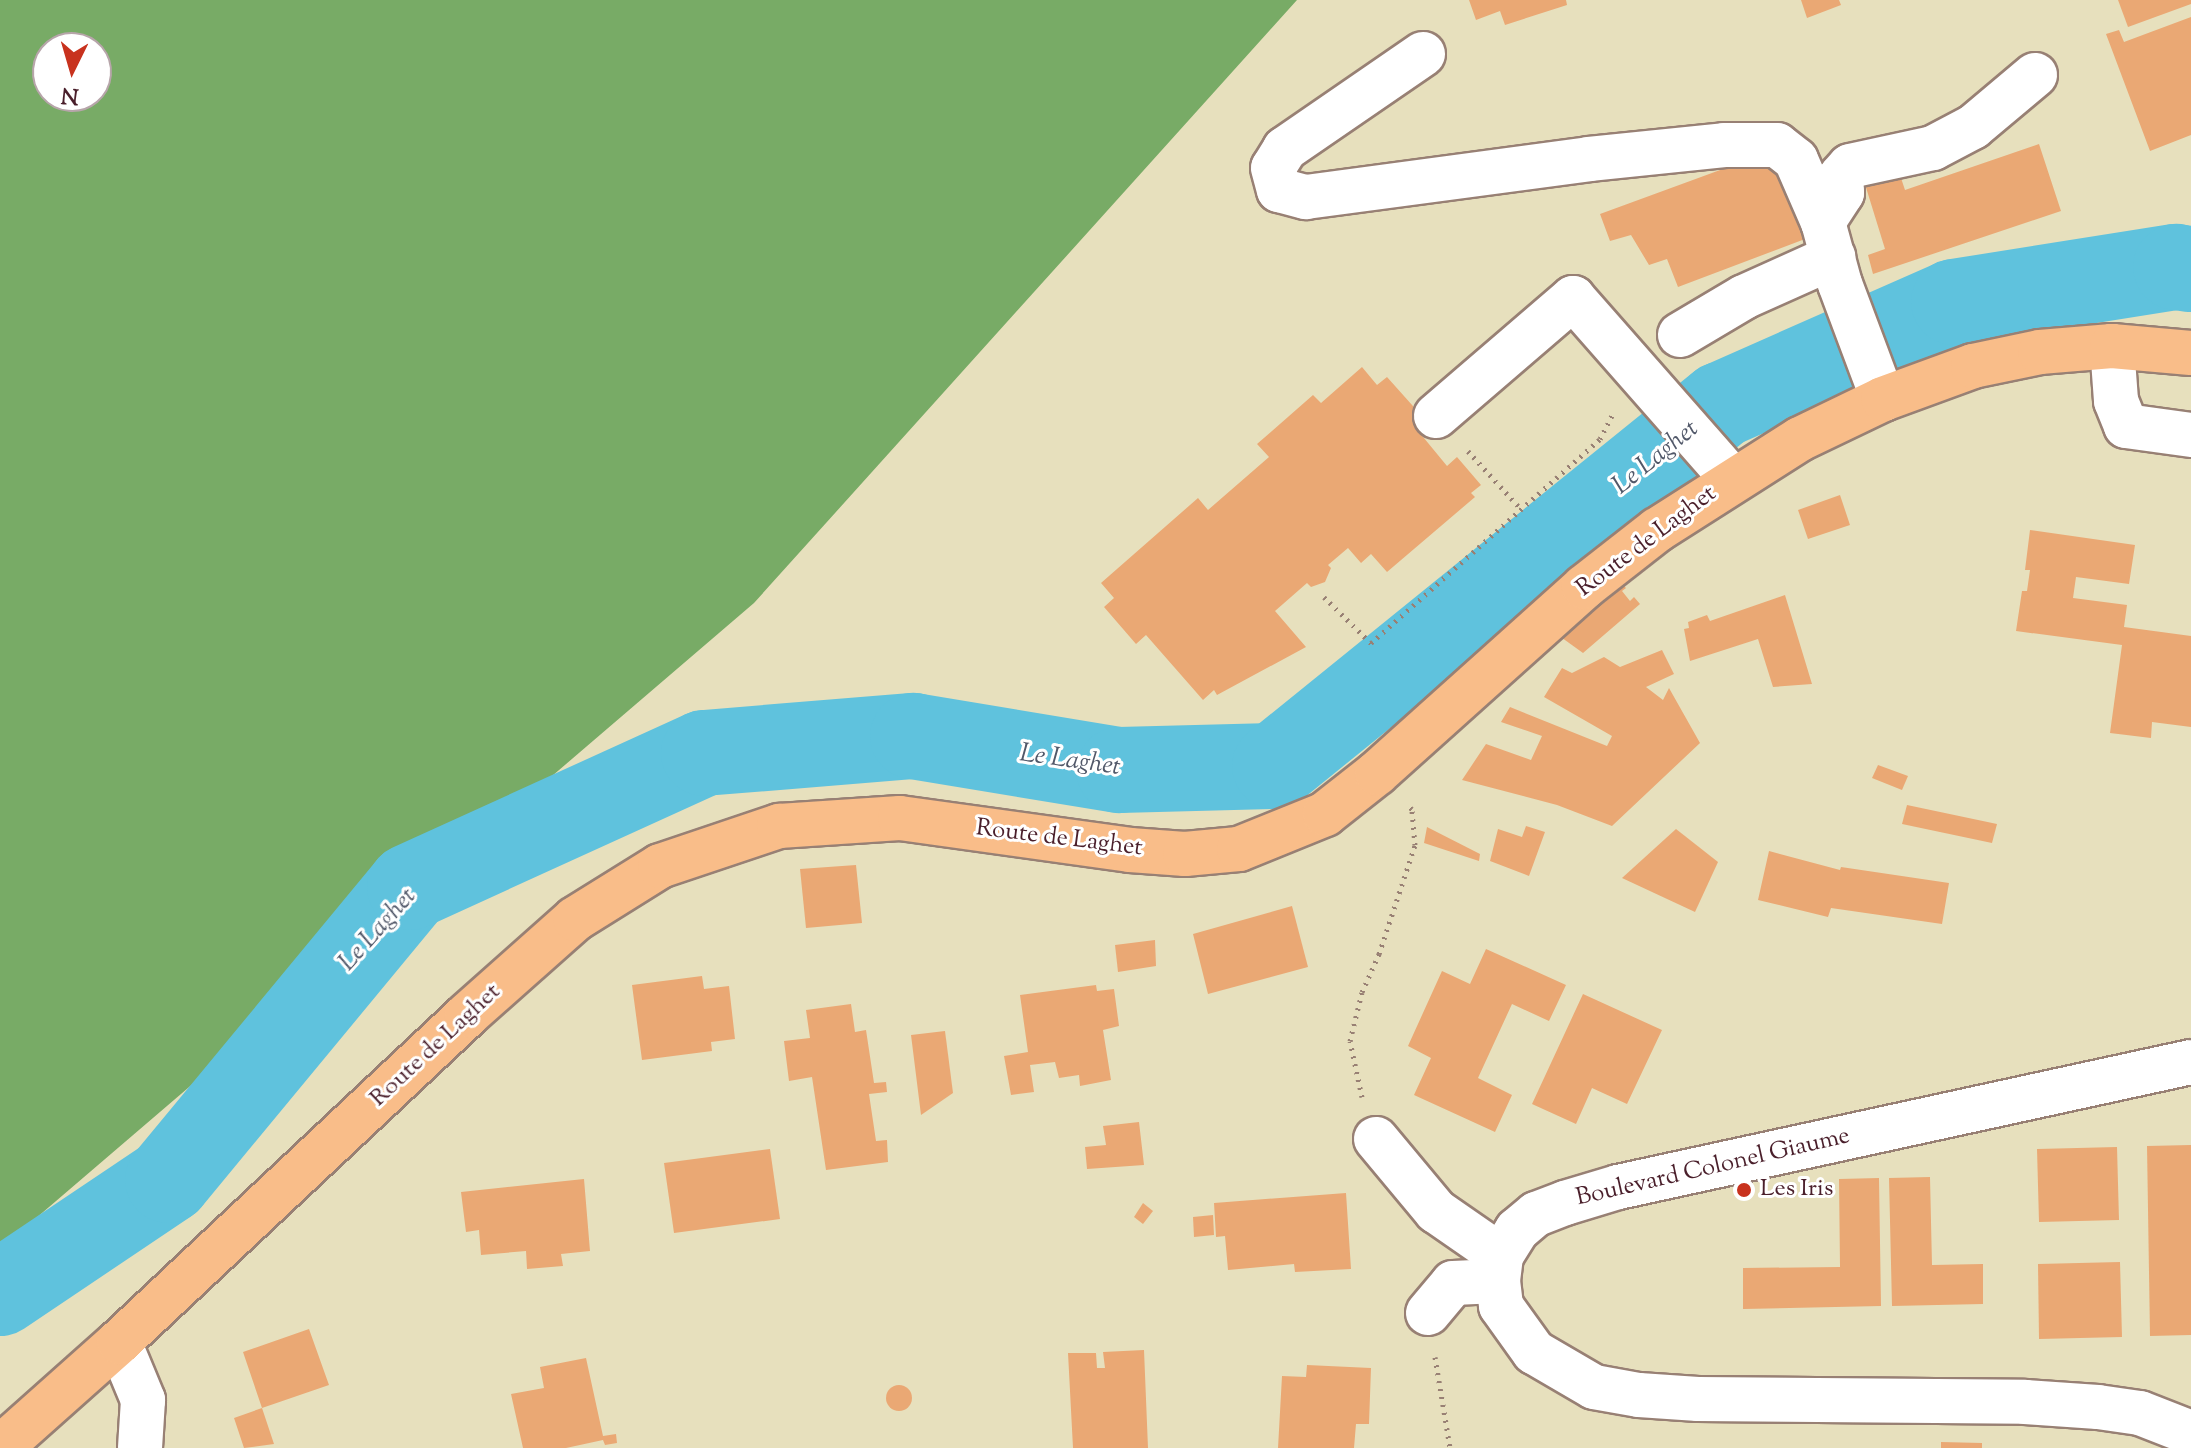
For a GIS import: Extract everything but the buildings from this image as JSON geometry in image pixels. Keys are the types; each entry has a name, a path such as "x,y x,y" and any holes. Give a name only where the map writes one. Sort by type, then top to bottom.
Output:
{"main road":[{"name":"Route de Laghet","path":"0,1448 119,1342 467,1015 575,919 660,866 779,826 836,821 900,818 1185,854 1239,849 1284,834 1325,814 1377,773 1584,587 1657,530 1724,469 1800,439 1879,386 2040,352 2112,346 2191,353"}],"street":[{"path":"1423,54 1285,149 1273,168 1279,190 1306,197 1589,159 1724,145 1777,145 1796,160 1879,386"},
{"path":"1832,254 1842,193 1841,176 1850,166 1933,148 1973,127 2035,75"},
{"path":"1680,335 1744,297 1832,254"},
{"path":"1436,416 1573,298 1724,469"},
{"path":"2112,346 2116,401 2126,426 2191,435"},
{"name":"Boulevard Colonel Giaume","path":"1500,1269 1517,1230 1536,1214 1618,1187 2191,1062"},
{"path":"1376,1139 1436,1211 1500,1269 1501,1306 1534,1352 1594,1387 1639,1395 1698,1399 2025,1402 2098,1407 2140,1413 2191,1433"},
{"path":"1428,1313 1453,1283 1500,1269"},
{"path":"119,1342 143,1400 140,1448"}],"path":[{"path":"1324,597 1371,643 1600,439 1644,378"},
{"path":"1436,416 1521,509"},
{"path":"1361,1095 1350,1041 1362,992 1379,954 1415,845"},
{"path":"1428,1313 1450,1448"}],"green space":[{"path":"0,0 1297,0 754,603 0,1249"}],"waterway":[{"name":"Le Laghet","path":"0,1293 168,1180 410,887 704,753 913,736 1119,770 1275,766 1721,405 1954,302 2176,267 2191,269"}],"place":[{"name":"Les Iris","path":"1744,1190"}]}
